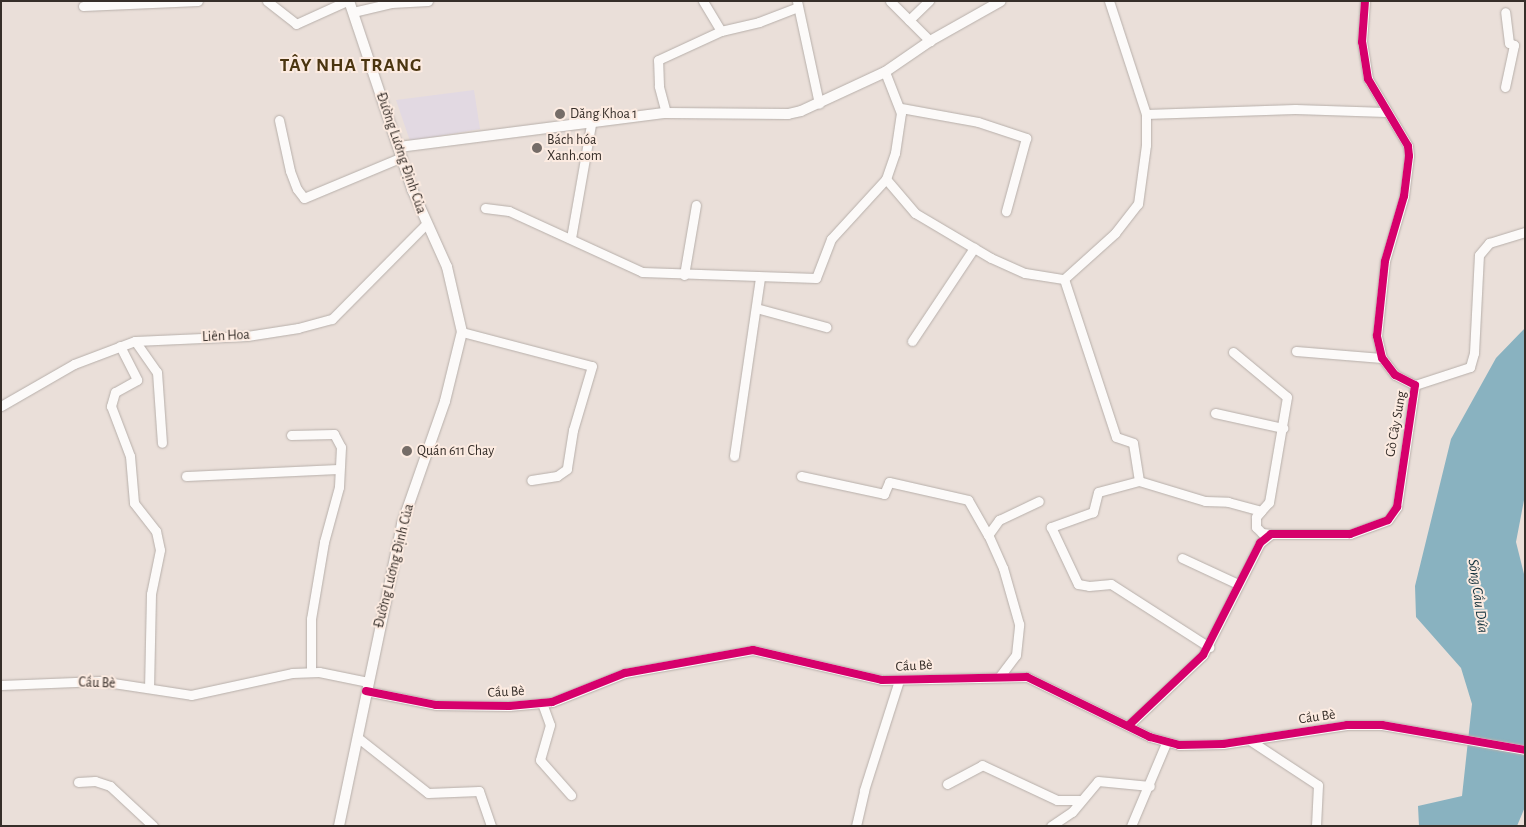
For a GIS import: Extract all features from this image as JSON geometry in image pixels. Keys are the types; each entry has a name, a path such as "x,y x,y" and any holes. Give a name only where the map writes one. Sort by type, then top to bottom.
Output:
{"street":[{"path":"83,6 198,1"},
{"path":"268,1 296,24 348,1"},
{"name":"Đường Lương Định Của","path":"339,826 402,524 445,401 462,332 447,267 426,224 348,1"},
{"path":"353,12 391,3 428,1"},
{"path":"703,1 721,31"},
{"path":"890,1 930,41"},
{"path":"909,20 929,1"},
{"path":"280,120 290,171 296,189 304,198 401,152 666,114 788,114 819,104 885,72 930,41 1001,1"},
{"path":"1064,279 1136,210 1145,153 1146,114 1108,1"},
{"name":"Gò Cây Sung","path":"1271,534 1343,535 1388,520 1399,496 1415,385 1395,375 1382,358 1377,336 1378,303 1385,261 1404,196 1409,156 1408,146 1368,79 1363,55 1364,1"},
{"path":"666,114 658,86 658,60 721,31 766,20 796,5 819,104"},
{"path":"1505,12 1509,43 1514,45 1525,44"},
{"path":"1505,87 1514,45"},
{"path":"485,208 509,211 642,272 760,278 816,278 830,239 886,178 899,138 901,108 885,72"},
{"path":"901,108 978,122 1026,138 1006,211"},
{"path":"1146,114 1295,109 1386,112"},
{"path":"571,238 591,124"},
{"path":"886,178 915,212 974,248 1018,271 1064,279"},
{"path":"684,275 696,205"},
{"name":"Liên Hoa","path":"1,406 74,364 135,341 247,336 298,328 332,319 426,224"},
{"path":"1415,385 1470,367 1474,353 1479,255 1489,243 1525,232"},
{"path":"912,341 974,248"},
{"path":"734,456 760,278"},
{"path":"1064,279 1116,438 1133,443 1139,481"},
{"path":"756,308 826,327"},
{"path":"462,332 590,363 592,366 573,430 567,469 557,476 531,480"},
{"path":"135,341 157,372 162,443"},
{"path":"120,346 137,380 115,392 110,406 130,456 134,503 156,531 160,550 151,594 149,688"},
{"path":"1296,351 1382,358"},
{"path":"1233,352 1287,397 1269,502 1256,517 1256,527 1262,533 1271,534"},
{"path":"1215,412 1283,428"},
{"path":"291,435 338,437 339,487 315,590 311,619 311,672"},
{"path":"186,476 339,469"},
{"path":"801,476 884,494 889,482 968,500 988,535 1003,568 1019,624 1016,655 1000,676"},
{"path":"1209,647 1111,584 1089,586 1078,584 1051,527 1093,512 1098,492 1139,481 1205,501 1228,502 1261,511"},
{"path":"988,535 999,520 1039,501"},
{"path":"1129,725 1195,666 1209,647 1238,584 1260,543 1271,534"},
{"path":"1182,558 1238,584"},
{"name":"Cầu Bè","path":"1,685 100,680 191,695 207,694 252,681 311,672 436,705 542,702 567,698 625,673 740,651 778,654 868,678 899,680 1000,676 1035,680 1166,742 1203,746 1366,725 1422,730 1525,750"},
{"path":"856,826 864,790 899,680"},
{"path":"542,702 550,725 540,760 571,795"},
{"path":"357,737 428,793 479,791 491,826"},
{"path":"1251,741 1318,785 1316,826"},
{"path":"1131,826 1150,786 1166,742"},
{"path":"947,784 982,765 1056,800 1081,800"},
{"path":"78,782 95,781 110,786 153,826"},
{"path":"1051,826 1072,812 1098,781 1150,786"}],"shaded area":[{"path":"474,90 480,129 410,141 396,100"}],"water":[{"name":"Sông Cầu Dứa","path":"1525,328 1525,495 1516,542 1525,578 1525,807 1517,826 1419,826 1418,806 1462,796 1472,704 1461,668 1416,617 1415,586 1451,439 1496,358"}],"cycle path":[{"path":"1129,725 1203,655 1260,543 1271,534 1350,534 1388,520 1397,507 1415,385 1395,375 1382,358 1377,336 1385,261 1404,196 1409,156 1408,146 1368,79 1362,42 1365,1"},
{"path":"366,691 436,705 509,706 552,702 625,673 753,650 882,680 1027,677 1150,737 1179,745 1223,744 1347,725 1382,725 1525,750"}],"place":[{"name":"Dăng Khoa 1","path":"560,114"},
{"name":"Bách hóa Xanh.com","path":"537,148"},
{"name":"Quán 611 Chay","path":"407,451"}],"district":[{"name":"TÂY NHA TRANG","path":"351,66"}]}
